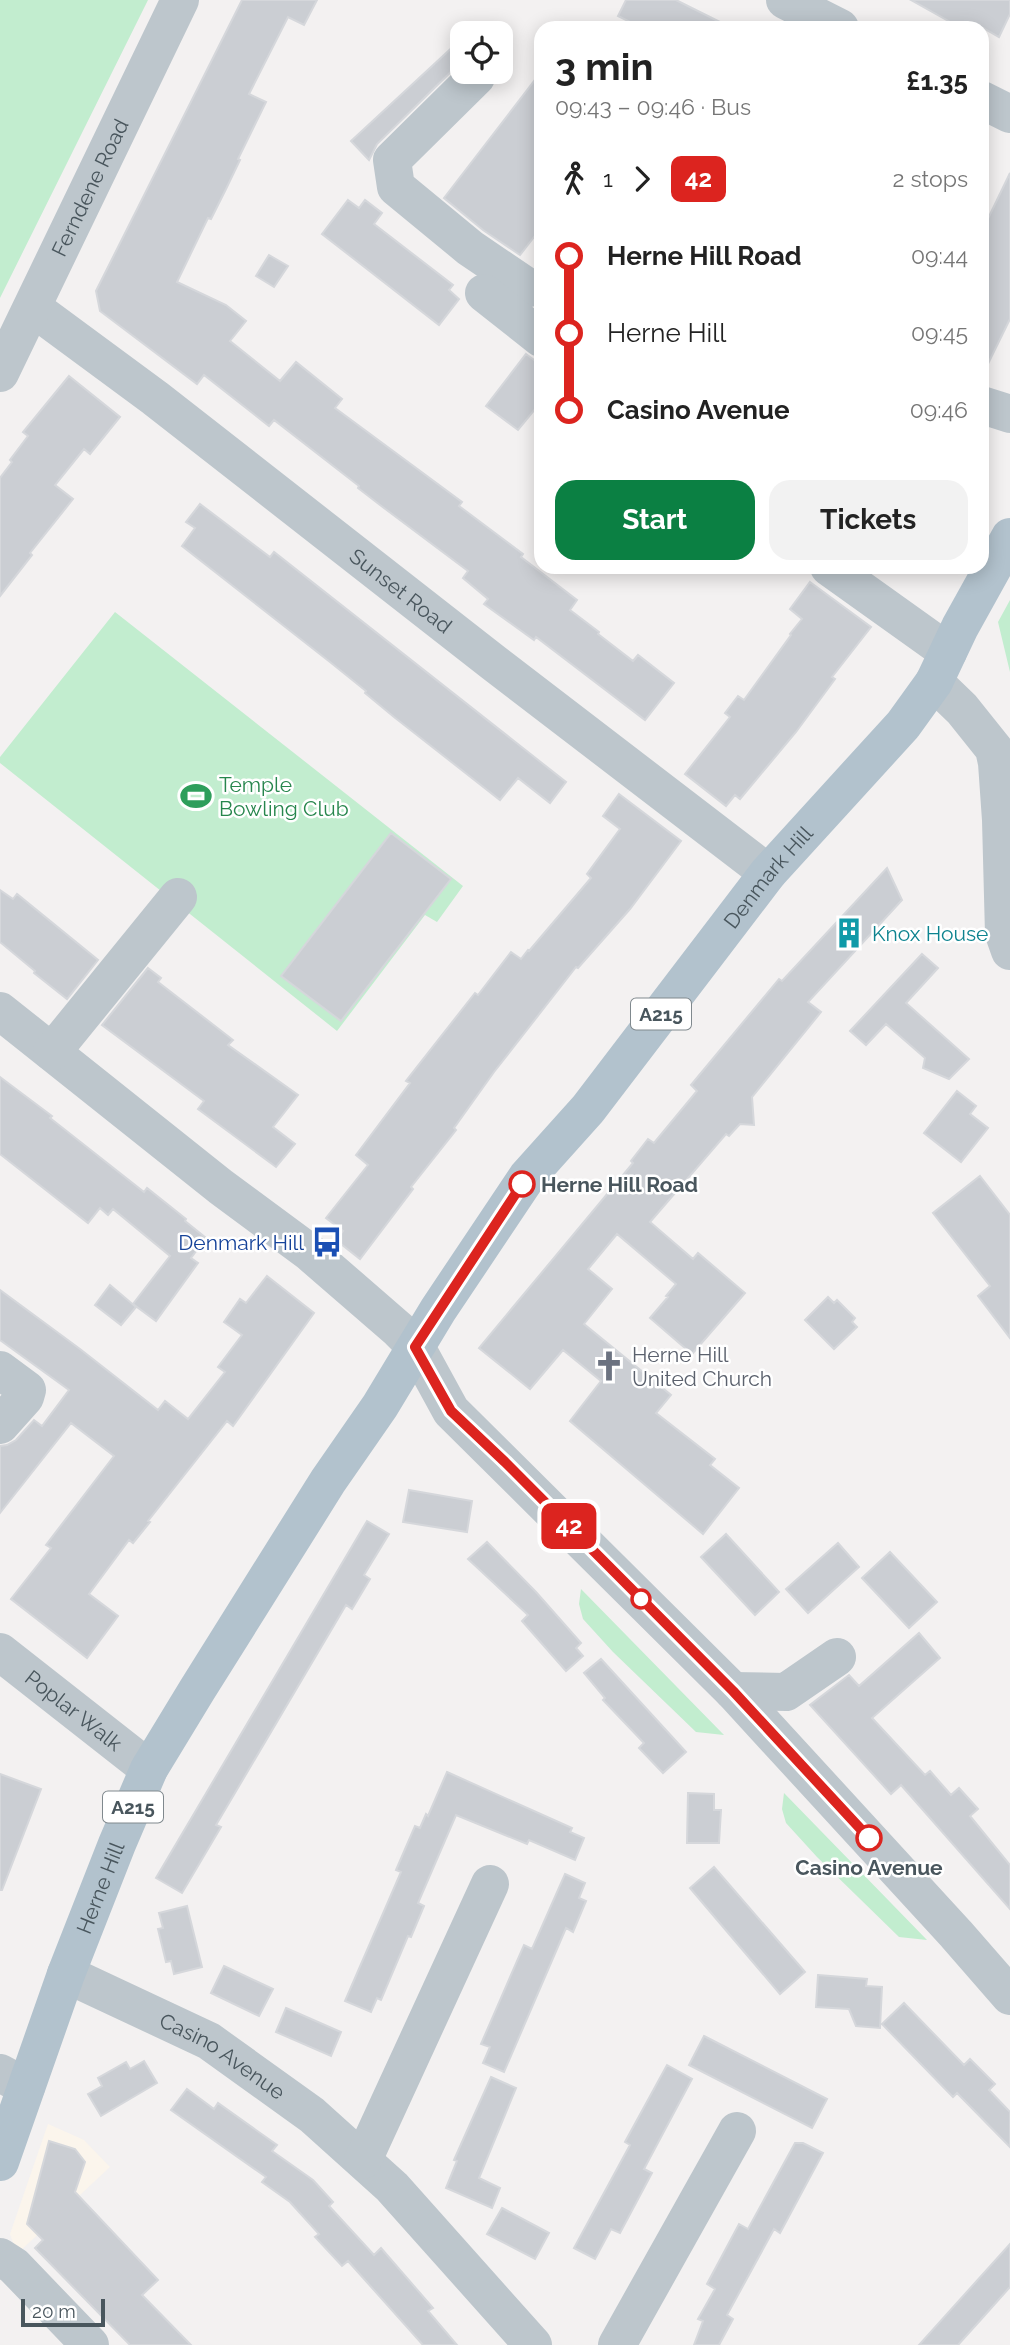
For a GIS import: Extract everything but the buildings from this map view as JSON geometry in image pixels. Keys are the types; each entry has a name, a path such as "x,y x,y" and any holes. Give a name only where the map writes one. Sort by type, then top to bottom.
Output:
{"main road":[{"name":"Denmark Hill","path":"415,1347 527,1177 588,1109 768,873 903,725 941,667 1010,537"},
{"name":"Herne Hill","path":"3,2147 13,2080 66,1974 149,1769 328,1481 380,1406 415,1347"}],"street":[{"name":"Ferndene Road","path":"0,373 180,0"},
{"path":"785,0 826,21"},
{"path":"469,84 392,160 396,187 470,248 534,280"},
{"path":"989,104 1010,114"},
{"path":"484,293 534,332"},
{"name":"Sunset Road","path":"33,308 155,398 768,873"},
{"path":"989,407 1010,414"},
{"path":"837,574 941,667 962,709 994,749 1001,820 1004,934 1010,951"},
{"path":"52,1052 178,897"},
{"path":"0,1012 341,1278 384,1316 415,1347 451,1411 733,1691 957,1934 1010,1997"},
{"path":"0,1370 27,1390 25,1397 7,1417"},
{"name":"Poplar Walk","path":"0,1652 149,1769"},
{"path":"733,1691 786,1692 837,1657"},
{"path":"363,2160 490,1884"},
{"name":"Casino Avenue","path":"66,1974 209,2041 296,2102 392,2187 533,2345"},
{"path":"617,2345 737,2131"},
{"path":"0,2257 14,2266 90,2345"}],"shaded area":[{"path":"48,2124 84,2140 110,2167 17,2254 10,2234"}],"green space":[{"path":"0,0 148,0 0,298"},
{"path":"1010,600 1010,672 998,622"},
{"name":"Temple Bowling Club","path":"115,612 463,886 437,922 425,915 337,1031 0,763 0,757"},
{"path":"581,1589 724,1735 696,1732 613,1652 583,1619 579,1604"},
{"path":"784,1793 927,1940 899,1937 817,1857 786,1823 782,1809"}],"bus line":[{"name":"42","path":"522,1184 415,1347 451,1411 733,1691 869,1838"}],"place":[{"name":"Temple Bowling Club","path":"196,796"},
{"name":"Knox House","path":"849,933"},
{"name":"Herne Hill Road","path":"522,1184"},
{"name":"Denmark Hill","path":"327,1242"},
{"name":"Herne Hill United Church","path":"609,1366"},
{"name":"Casino Avenue","path":"869,1838"}]}
